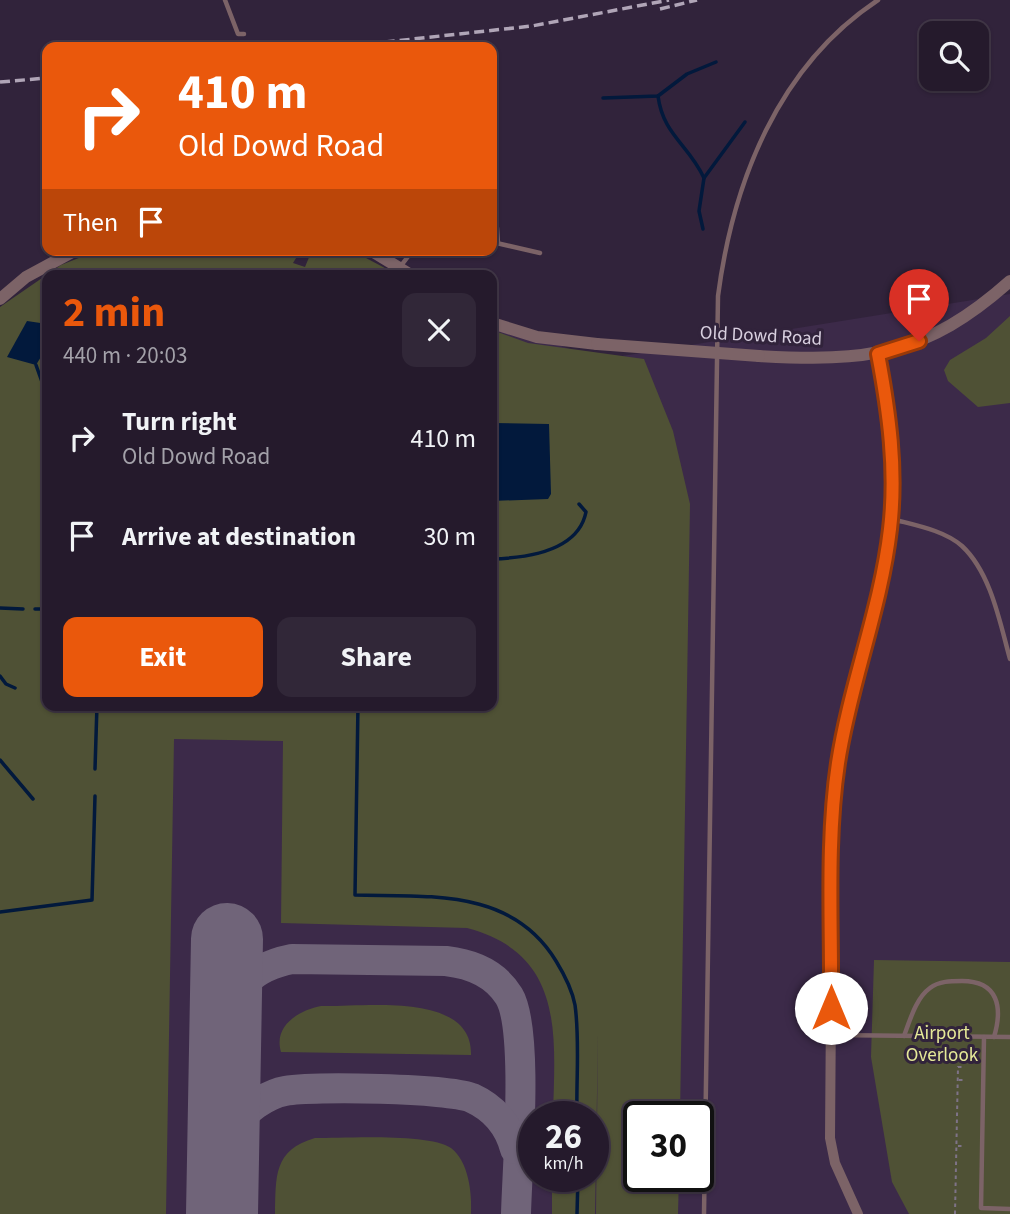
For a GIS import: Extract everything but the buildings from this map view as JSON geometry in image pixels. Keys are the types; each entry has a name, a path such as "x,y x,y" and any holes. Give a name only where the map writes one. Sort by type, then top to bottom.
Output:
{"street":[{"path":"0,299 26,277 65,256"},
{"path":"380,256 404,270"},
{"name":"Old Dowd Road","path":"497,325 537,337 597,344 820,359 878,354 938,334 976,312 1010,281"},
{"path":"858,1214 835,1163 830,1138 832,873 838,765 882,571 891,519 891,440 878,354"}],"lane":[{"path":"225,0 239,34 244,34"},
{"path":"704,1214 718,296 723,256 734,208 751,158 774,114 798,77 837,32 878,0"},
{"path":"497,228 498,243 540,253"},
{"path":"399,267 408,256"},
{"path":"891,519 937,532 961,545 982,572 1010,659"},
{"path":"904,1036 928,989 937,984 970,981 992,989 998,998 1000,1010 995,1037"},
{"path":"831,1035 1010,1037"},
{"path":"984,1037 981,1208 1010,1209"}],"path":[{"path":"965,1053 984,1053"},
{"path":"955,1214 958,1067 965,1067"},
{"path":"958,1080 965,1080"},
{"path":"957,1146 964,1146"}],"shaded area":[{"path":"1010,294 1010,1214 0,1214 0,333 42,665 42,711 497,711 497,320 597,360"}],"green space":[{"path":"84,256 297,256 293,263 305,267 310,256 362,256 389,270 54,270"},
{"path":"42,278 42,711 497,711 497,332 528,343 644,359 673,431 690,504 680,1101 623,1101 623,1192 679,1192 678,1214 596,1214 596,1192 609,1192 609,1101 597,1101 598,1032 597,1101 553,1101 553,1028 548,1001 538,978 522,957 499,940 467,928 281,923 283,741 174,739 166,1214 0,1214 0,307"},
{"path":"1010,316 1010,403 978,407 948,381 944,370 950,360 986,338"},
{"name":"Airport Overlook","path":"874,960 1010,962 1010,1214 909,1214 892,1182 871,1057"},
{"path":"388,1005 436,1012 454,1020 467,1035 471,1055 281,1052 281,1034 290,1020 321,1006"},
{"path":"315,1138 406,1138 440,1143 451,1148 466,1169 471,1214 275,1214 277,1177 284,1158 301,1143"},
{"path":"552,1192 595,1192 595,1214 552,1214"}],"water":[{"path":"27,321 42,323 42,355 36,365 7,357"},
{"path":"497,423 549,424 551,494 548,499 497,501"}],"waterway":[{"path":"603,98 658,96 687,74 716,62"},
{"path":"658,96 665,121 704,178 699,211 703,229"},
{"path":"704,178 745,122"},
{"path":"36,365 42,382"},
{"path":"497,559 535,554 562,544 573,536 581,525 586,512 579,504"},
{"path":"0,608 23,609"},
{"path":"35,609 42,609"},
{"path":"0,676 6,684 15,688"},
{"path":"95,769 97,711"},
{"path":"358,711 355,895 467,901 516,920 538,937 562,971 575,1005 577,1101"},
{"path":"0,760 33,799"},
{"path":"0,912 92,900 95,796"},
{"path":"577,1214 578,1192"}],"taxiway":[{"path":"225,1025 234,999 247,980 266,967 292,959 446,961 474,967 490,976 509,996 519,1038 516,1214"},
{"path":"223,1174 232,1135 241,1118 273,1094 300,1089 410,1090 472,1098 500,1119 515,1149"}],"runway":[{"path":"222,1214 227,939"}],"railway":[{"path":"386,42 532,26 669,0"},
{"path":"660,9 697,0"},
{"path":"0,82 42,78"}],"route":[{"path":"831,1008 834,808 838,765 890,529 893,478 891,440 887,398 878,354 919,341"}]}
